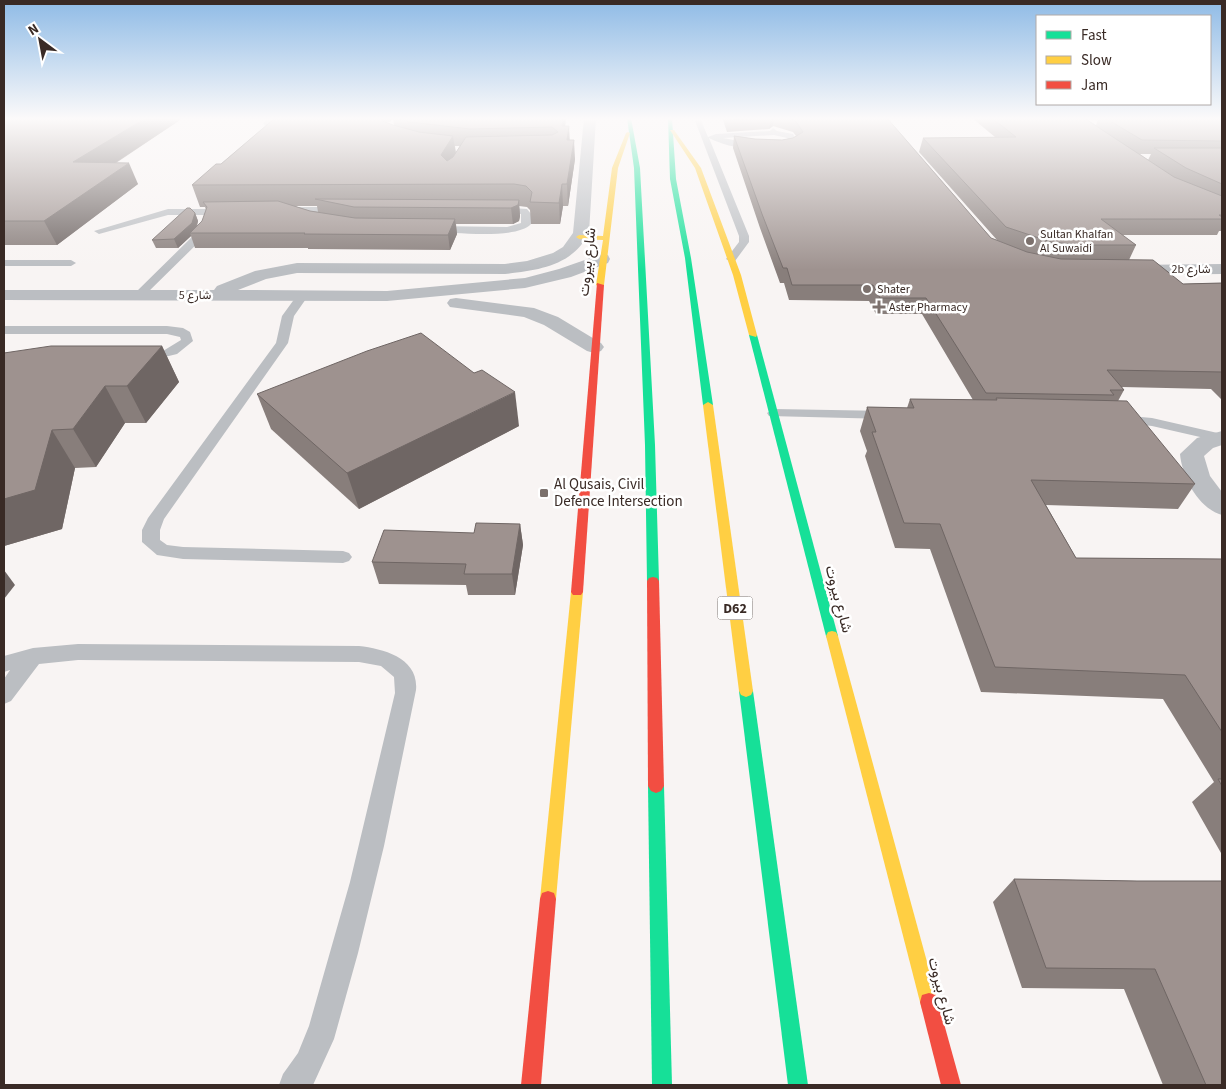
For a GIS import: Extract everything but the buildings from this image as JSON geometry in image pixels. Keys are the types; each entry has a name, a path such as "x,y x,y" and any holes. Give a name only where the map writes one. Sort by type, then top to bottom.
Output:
{"main road":[{"name":"شارع بيروت","path":"531,1085 575,615 602,259 616,169"},
{"name":"شارع بيروت","path":"637,169 650,445 662,1085"},
{"name":"شارع بيروت","path":"672,169 688,258 798,1085"},
{"name":"شارع بيروت","path":"698,169 737,275 951,1085"},
{"path":"580,237 605,238"}],"street":[{"path":"209,295 261,275 297,268 505,269 535,265 565,254 580,237 586,169"},
{"name":"شارع 5","path":"4,295 387,296 480,288 543,279 602,259"},
{"path":"454,269 480,288"},
{"name":"2b شارع","path":"1108,270 1222,269"},
{"name":"شارع 5","path":"387,296 527,312 551,321 594,347"},
{"path":"1222,498 1215,485 1213,472 1214,460 1222,443 1205,444 1192,454 1193,468 1214,500 1222,506"}],"lane":[{"path":"719,169 744,236 744,242 731,259"},
{"path":"321,221 278,210 352,210"},
{"path":"420,229 507,230 519,228 526,224 527,215 524,212 487,210"},
{"path":"99,231 168,212 236,213 202,233 139,295"},
{"path":"197,212 205,221 202,233"},
{"path":"4,263 71,262"},
{"path":"302,296 288,316 282,342 156,518 151,530 151,542 163,551 183,553 343,557"},
{"path":"4,330 167,330 179,331 186,335 187,341 180,348 168,354 152,358 128,358"},
{"path":"774,413 901,415"},
{"path":"1102,418 1152,422 1222,443"},
{"path":"4,664 32,656 78,652 359,654 381,656 398,667 406,683 403,703 353,924 316,1051 301,1078 294,1085"},
{"path":"4,695 32,656"}],"traffic: fast":[{"path":"637,169 650,445 653,581"},
{"path":"672,169 688,258 708,405"},
{"path":"753,335 832,636"},
{"path":"746,691 798,1085"},
{"path":"656,786 662,1085"}],"traffic: slow":[{"path":"600,285 615,169"},
{"path":"698,169 737,275 753,335"},
{"path":"579,237 605,238"},
{"path":"708,405 746,691"},
{"path":"548,899 577,592"},
{"path":"832,636 929,1002"}],"traffic: jam":[{"path":"577,592 600,285"},
{"path":"653,581 656,786"},
{"path":"531,1085 548,899"},
{"path":"929,1002 951,1085"}],"place":[{"name":"Sultan Khalfan Al Suwaidi","path":"1030,241"},
{"name":"Shater","path":"867,289"},
{"name":"Aster Pharmacy","path":"879,307"},
{"name":"Al Qusais, Civil Defence Intersection","path":"544,493"}]}
